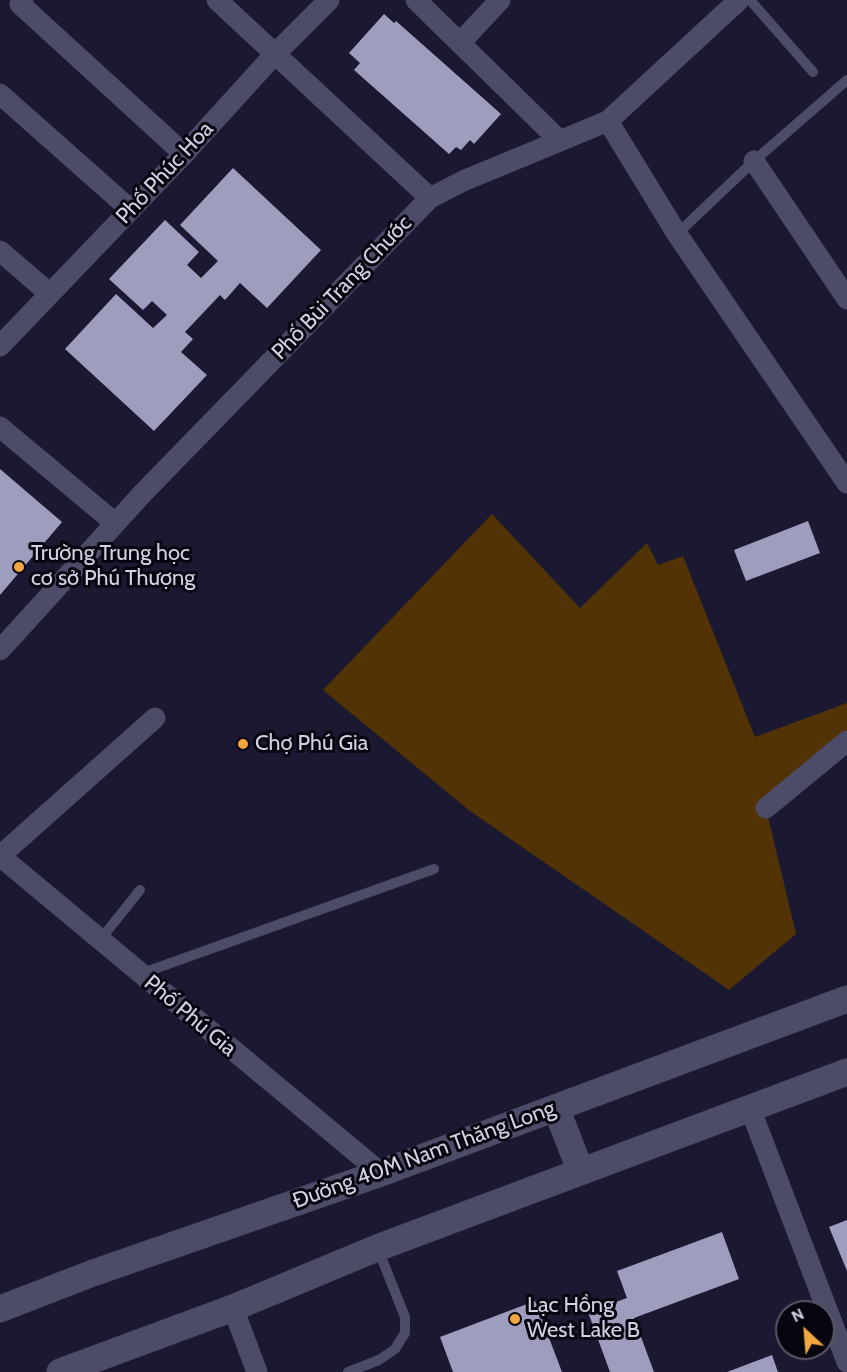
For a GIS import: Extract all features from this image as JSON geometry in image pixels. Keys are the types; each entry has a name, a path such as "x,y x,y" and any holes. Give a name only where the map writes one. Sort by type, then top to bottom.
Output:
{"street":[{"path":"217,0 430,198"},
{"name":"Phố Phúc Hoa","path":"0,346 184,154 274,55 330,0"},
{"path":"416,0 560,141"},
{"path":"460,43 500,0"},
{"name":"Phố Bùi Trang Chước","path":"0,650 115,523 430,198 463,181 608,121 739,0"},
{"path":"21,2 184,154"},
{"path":"0,94 131,210"},
{"path":"608,121 677,234 847,483"},
{"path":"754,161 847,298"},
{"path":"0,251 50,294"},
{"path":"0,427 115,523"},
{"path":"0,856 155,718"},
{"path":"766,808 847,741"},
{"name":"Phố Phú Gia","path":"0,856 140,975 381,1173"},
{"name":"Đường 40M Nam Thăng Long","path":"0,1309 138,1257 381,1173 847,999"},
{"path":"60,1372 233,1308 377,1248 847,1072"},
{"path":"556,1107 581,1172"},
{"path":"750,1108 847,1362"},
{"path":"233,1308 257,1372"}],"lane":[{"path":"750,0 813,72"},
{"path":"677,234 754,161 847,80"},
{"path":"140,975 434,869"},
{"path":"100,940 140,890"},
{"path":"348,1372 379,1360 395,1349 405,1333 405,1317 377,1248"}],"shaded area":[{"path":"492,514 580,608 647,543 658,565 683,556 755,737 847,703 847,741 766,808 796,934 729,990 470,811 323,690"}],"building":[{"path":"384,14 394,23 396,21 501,114 474,144 470,140 461,150 456,147 449,154 354,70 360,63 349,53"},
{"path":"233,168 321,250 267,308 240,283 225,300 220,295 185,332 193,339 181,352 207,375 154,431 65,349 116,294 153,328 167,315 152,301 143,310 109,279 165,220 199,252 187,265 201,278 218,261 180,225"},
{"name":"Trường Trung học cơ sở Phú Thượng","path":"0,469 62,522 0,595"},
{"path":"808,521 820,553 746,581 734,550"},
{"path":"847,1220 847,1271 829,1227"},
{"path":"722,1232 739,1279 634,1318 654,1372 610,1372 588,1312 627,1298 617,1271"},
{"name":"Lạc Hồng West Lake B","path":"535,1301 562,1372 453,1372 440,1337"},
{"path":"772,1355 778,1372 727,1372"}],"place":[{"name":"Trường Trung học cơ sở Phú Thượng","path":"19,567"},
{"name":"Chợ Phú Gia","path":"243,744"},
{"name":"Lạc Hồng West Lake B","path":"515,1319"}]}
